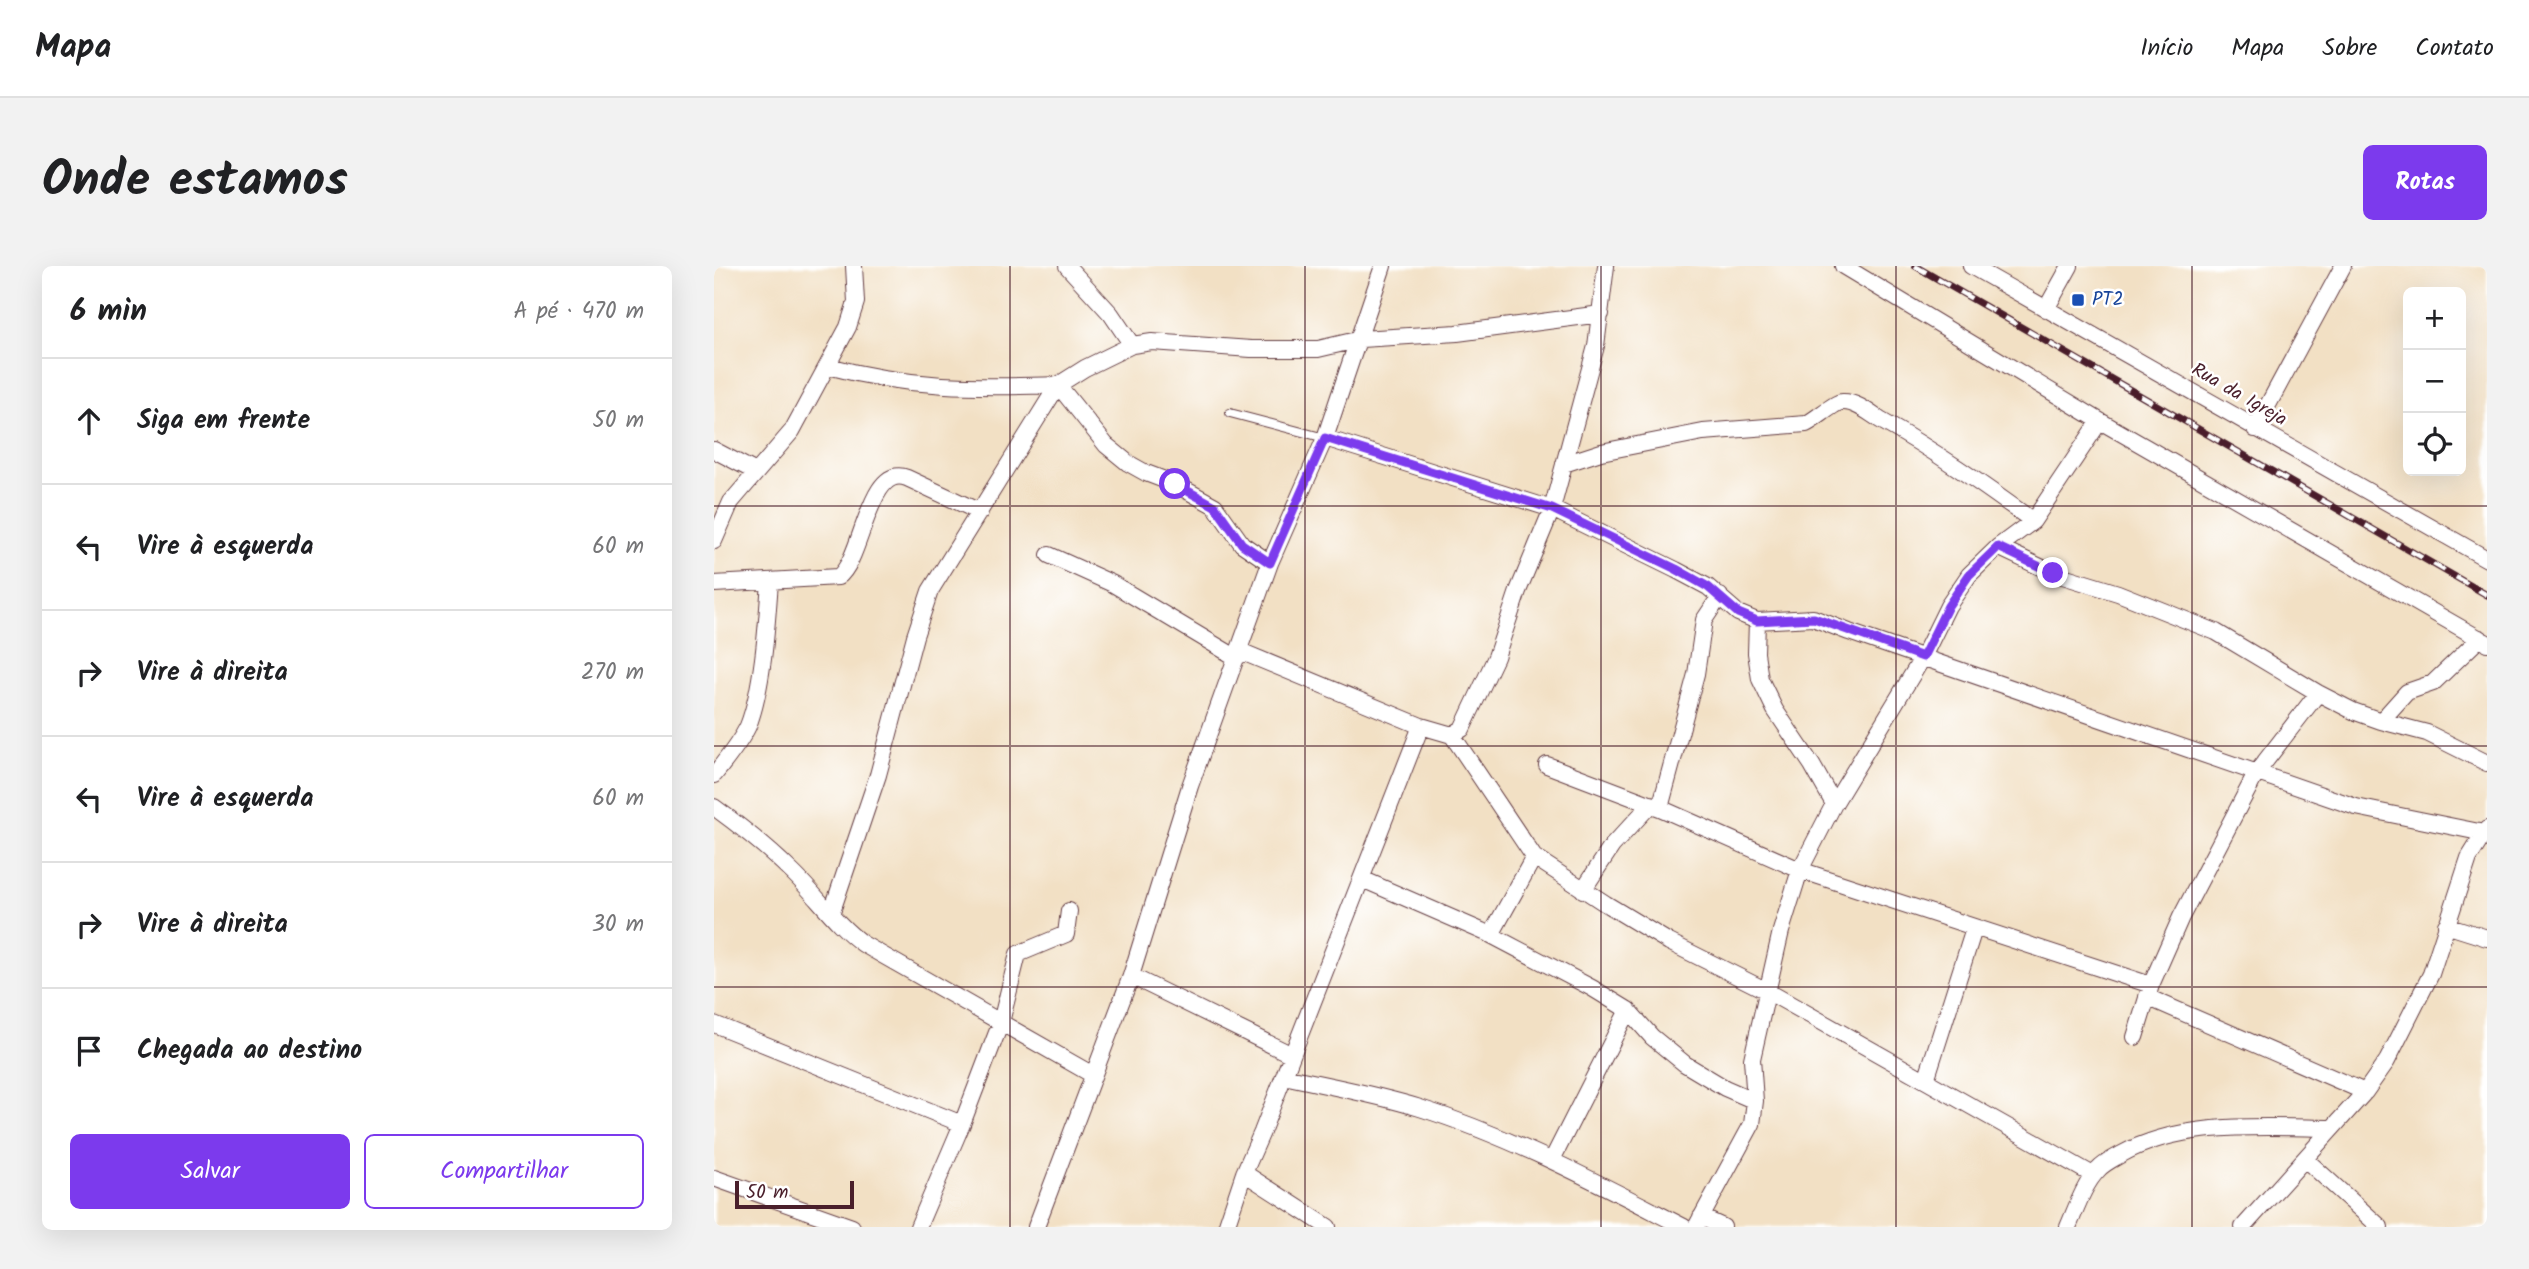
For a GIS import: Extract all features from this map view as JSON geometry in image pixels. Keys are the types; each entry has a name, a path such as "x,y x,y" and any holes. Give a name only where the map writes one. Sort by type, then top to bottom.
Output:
{"street":[{"path":"714,541 731,502 792,431 848,327 856,302 854,266"},
{"path":"1067,266 1111,314 1132,345"},
{"path":"1036,1227 1130,976 1190,786 1270,563 1325,438 1383,266"},
{"path":"1452,735 1462,729 1496,657 1518,591 1552,509 1596,346 1606,266"},
{"path":"1843,266 2100,421 2483,641 2433,682 2407,692 2381,721"},
{"name":"Rua da Igreja","path":"1971,266 2487,559"},
{"path":"2046,309 2070,266"},
{"path":"2255,429 2343,266"},
{"path":"831,914 878,775 915,636 930,591 1058,385 1085,368 1132,345 1152,342 1251,349 1318,349 1360,339 1457,333 1601,314"},
{"path":"828,366 870,377 919,384 987,388 1058,385"},
{"path":"1058,385 1106,445 1128,463 1215,506 1242,544 1270,563"},
{"path":"1564,464 1601,452 1703,432 1806,424 1820,417 1832,405 1842,402 1857,406 1930,448 2033,521"},
{"path":"1723,1227 1699,1222 1752,1124 1755,1101 1752,1059 1782,931 1800,870 1833,804 1923,657 1948,606 1969,575 1998,547 2033,521 2100,421"},
{"path":"1325,438 1552,509 1676,569 1720,596 1738,613 1757,621 1814,618 2356,807 2486,831 2469,858 2431,974 2387,1061 2365,1092 2243,1227"},
{"path":"714,450 756,472"},
{"path":"714,584 838,577 850,565 874,498 891,476 899,474 979,512"},
{"path":"1998,547 2053,573 2118,593 2216,632 2318,694 2381,721 2427,733 2487,762"},
{"path":"1049,555 1113,584 1238,655 1421,726 1452,735 1534,857 1670,942 1767,991 2093,1175"},
{"path":"714,775 748,726 766,631 770,581"},
{"path":"1583,890 1612,846 1655,806 1696,674 1704,620 1720,596"},
{"path":"1757,621 1756,653 1760,679 1775,710 1812,765 1833,804"},
{"path":"2135,1037 2149,991 2181,917 2257,772 2318,694"},
{"path":"1226,1227 1244,1173 1421,726"},
{"path":"1547,765 1655,806 1800,870 2149,991 2365,1092"},
{"path":"714,807 791,870 843,930 1093,1075"},
{"path":"1491,935 1534,857"},
{"path":"1362,879 1491,935 1592,988 1628,1010 1652,1037 1685,1064 1725,1088 1755,1101"},
{"path":"918,1227 962,1124 1001,1022 1018,954 1066,934 1069,911"},
{"path":"2446,925 2487,939"},
{"path":"1926,1080 1974,929"},
{"path":"1130,976 1292,1055"},
{"path":"1552,1160 1628,1010"},
{"path":"714,1024 962,1124"},
{"path":"1284,1076 1420,1108 1488,1133 1552,1160 1684,1227"},
{"path":"2068,1227 2093,1175 2100,1167 2131,1149 2180,1132 2262,1127 2332,1128"},
{"path":"2305,1160 2380,1227"},
{"path":"1244,1173 1328,1227"},
{"path":"714,1178 852,1227"}],"lane":[{"path":"1230,413 1325,438"}],"railway":[{"path":"1915,266 2487,595"}],"place":[{"name":"PT2","path":"2078,300"}],"route":[{"path":"1175,484 1215,506 1242,544 1270,563 1325,438 1552,509 1676,569 1708,587 1738,613 1757,621 1814,618 1923,657 1948,606 1969,575 1998,547 2053,573"}]}
